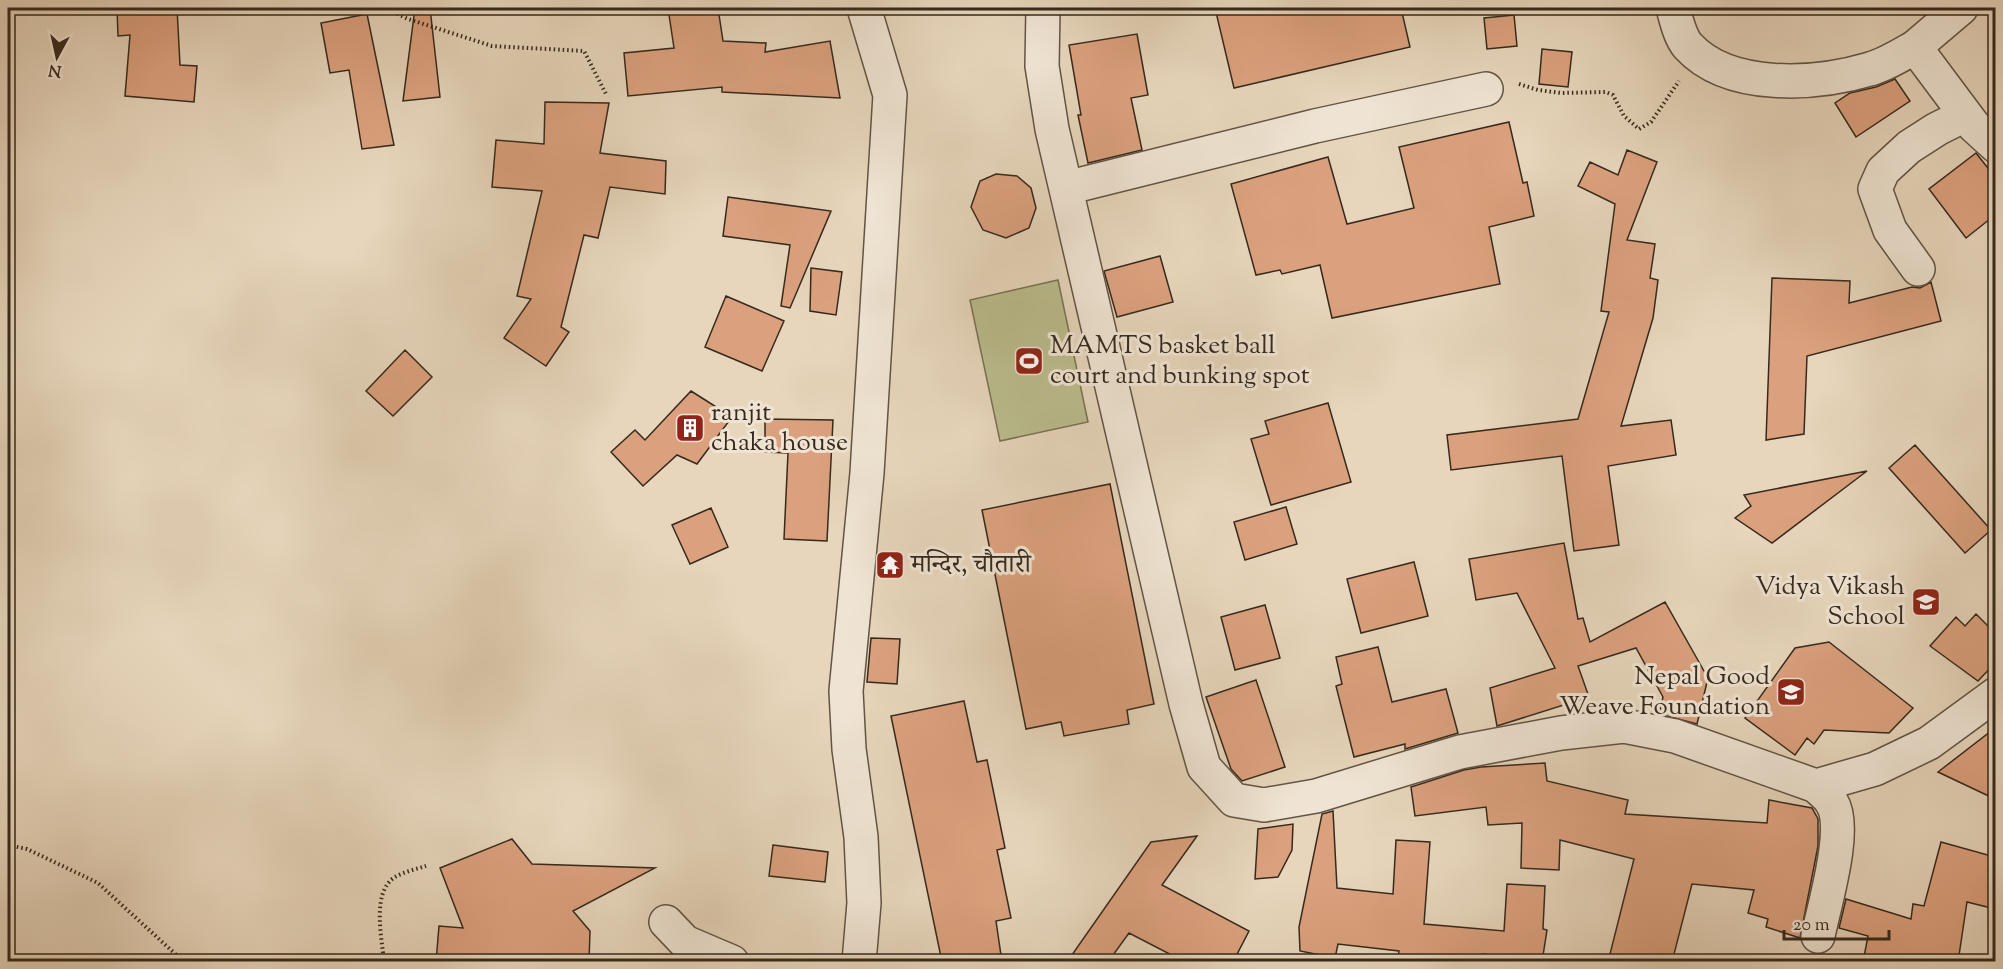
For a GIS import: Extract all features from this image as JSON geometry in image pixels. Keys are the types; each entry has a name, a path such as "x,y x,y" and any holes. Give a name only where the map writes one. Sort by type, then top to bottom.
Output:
{"street":[{"path":"859,962 864,903 861,837 849,749 846,692 867,473 890,95 864,8"},
{"path":"1043,8 1042,66 1052,129 1125,450 1186,704 1204,767 1234,800 1264,805 1316,796 1460,752 1561,733 1624,726 1675,736 1816,786 1833,803 1838,823 1837,844 1818,936"},
{"path":"1673,8 1686,44 1706,62 1725,70 1758,78 1785,81 1842,77 1873,69 1915,47 1961,8"},
{"path":"1915,47 1965,115 1995,146"},
{"path":"1066,188 1315,126 1486,89"},
{"path":"1918,269 1890,230 1875,189 1883,171 1909,147 1965,115"},
{"path":"1816,786 1875,769 1929,742 1995,693"},
{"path":"666,922 685,942 732,962"}],"path":[{"path":"385,8 408,19 492,46 584,51 606,94"},
{"path":"1486,89 1520,84 1538,90 1561,93 1606,92 1613,95 1624,116 1639,129 1651,122 1684,75 1706,62"},
{"path":"8,845 27,849 98,883 184,962"},
{"path":"384,962 380,904 384,889 394,878 426,866"}],"green space":[{"name":"MAMTS basket ball court and bunking spot","path":"1058,280 1088,422 1000,441 970,300"}],"building":[{"path":"117,8 177,8 180,65 197,66 194,102 125,96 130,35 118,36"},
{"path":"415,8 430,8 440,97 403,101"},
{"path":"668,8 718,8 723,41 766,43 765,52 830,41 840,98 722,92 722,87 628,96 624,53 674,48"},
{"path":"1215,8 1401,8 1410,47 1234,88"},
{"path":"367,14 394,145 362,149 349,70 330,73 321,23"},
{"path":"1514,15 1517,46 1487,49 1484,18"},
{"path":"1137,34 1148,95 1131,98 1142,150 1088,163 1078,115 1081,115 1069,45"},
{"path":"1542,49 1572,52 1568,87 1539,84"},
{"path":"1895,79 1910,101 1856,137 1835,103 1850,93 1876,87"},
{"path":"545,102 609,103 600,153 666,161 665,194 610,187 598,238 584,235 561,327 569,332 546,366 504,338 531,299 517,296 542,191 492,187 496,140 544,144"},
{"path":"1509,122 1523,183 1527,182 1534,216 1489,227 1500,284 1332,318 1320,265 1282,274 1280,270 1256,275 1231,184 1328,157 1347,224 1414,208 1399,147"},
{"path":"1627,150 1657,162 1627,240 1655,244 1650,278 1658,280 1653,318 1621,426 1671,420 1676,455 1608,466 1619,545 1574,551 1562,456 1451,470 1447,435 1578,419 1609,312 1601,311 1615,204 1578,186 1590,162 1618,175"},
{"path":"1976,153 1995,177 1995,215 1966,238 1929,189"},
{"path":"996,174 1017,176 1031,188 1036,208 1029,228 1006,238 983,230 971,207 980,181"},
{"path":"728,197 831,211 790,308 781,306 790,245 723,236"},
{"path":"1160,256 1173,302 1117,317 1104,271"},
{"path":"811,268 842,272 836,315 810,311"},
{"path":"1772,278 1850,281 1849,303 1912,287 1920,288 1931,282 1941,321 1807,356 1804,434 1766,440"},
{"path":"726,296 784,321 762,371 705,347"},
{"path":"405,350 432,377 393,416 366,391"},
{"name":"ranjit chaka house","path":"691,391 732,417 697,464 677,455 643,486 611,452 635,430 645,440"},
{"path":"1328,403 1351,482 1271,505 1251,439 1269,434 1265,421"},
{"path":"765,419 833,420 827,541 784,539 788,453 765,452"},
{"path":"1915,445 1991,530 1965,553 1889,468"},
{"path":"1867,471 1772,543 1735,518 1751,506 1744,495"},
{"path":"1110,484 1154,704 1127,710 1129,724 1064,736 1061,722 1026,729 982,510"},
{"path":"1286,507 1297,544 1245,560 1234,522"},
{"path":"711,508 728,547 690,564 672,525"},
{"path":"1564,543 1578,619 1583,618 1590,642 1665,602 1708,678 1697,724 1659,714 1663,697 1636,648 1578,666 1589,697 1497,726 1490,688 1555,668 1517,593 1476,600 1469,559"},
{"path":"1414,562 1428,616 1361,633 1347,579"},
{"path":"1265,605 1280,658 1235,670 1221,617"},
{"path":"1976,614 1995,633 1995,663 1978,681 1930,646 1956,617 1965,626"},
{"path":"871,638 900,639 897,684 867,682"},
{"path":"1829,642 1913,708 1889,733 1824,730 1814,744 1807,738 1795,755 1745,718 1795,648"},
{"path":"1378,647 1392,702 1446,689 1458,733 1405,749 1405,744 1354,757 1336,686 1342,684 1336,657"},
{"path":"1256,680 1285,767 1242,781 1231,769 1206,697"},
{"path":"964,701 977,762 987,760 1005,848 997,850 1011,918 996,921 1002,962 942,962 891,716"},
{"path":"1995,728 1995,799 1938,772"},
{"path":"1545,763 1547,781 1628,800 1625,814 1767,823 1769,800 1812,808 1818,819 1818,846 1800,938 1766,927 1768,919 1748,913 1754,890 1692,884 1672,962 1608,962 1634,859 1560,840 1559,870 1521,868 1522,823 1488,825 1486,807 1415,816 1411,787 1464,770"},
{"path":"1333,811 1337,888 1393,894 1396,840 1430,842 1424,924 1504,931 1507,884 1545,886 1543,929 1547,930 1542,962 1483,954 1483,962 1397,962 1399,951 1338,944 1335,958 1300,951 1299,927 1322,814"},
{"path":"1293,824 1292,850 1278,877 1255,879 1258,829"},
{"path":"1197,836 1162,885 1249,931 1233,962 1185,962 1129,933 1108,962 1067,962 1151,842"},
{"path":"512,839 532,864 655,868 573,911 590,931 589,962 436,962 439,926 463,928 440,868"},
{"path":"1941,842 1995,857 1995,909 1967,902 1958,962 1863,962 1868,936 1839,928 1846,899 1911,919 1913,904 1924,906"},
{"path":"773,845 828,852 825,882 769,876"}],"place":[{"name":"MAMTS basket ball court and bunking spot","path":"1029,361"},
{"name":"ranjit chaka house","path":"690,428"},
{"name":"मन्दिर, चौतारी","path":"890,565"},
{"name":"Vidya Vikash School","path":"1926,602"},
{"name":"Nepal Good Weave Foundation","path":"1791,692"}]}
